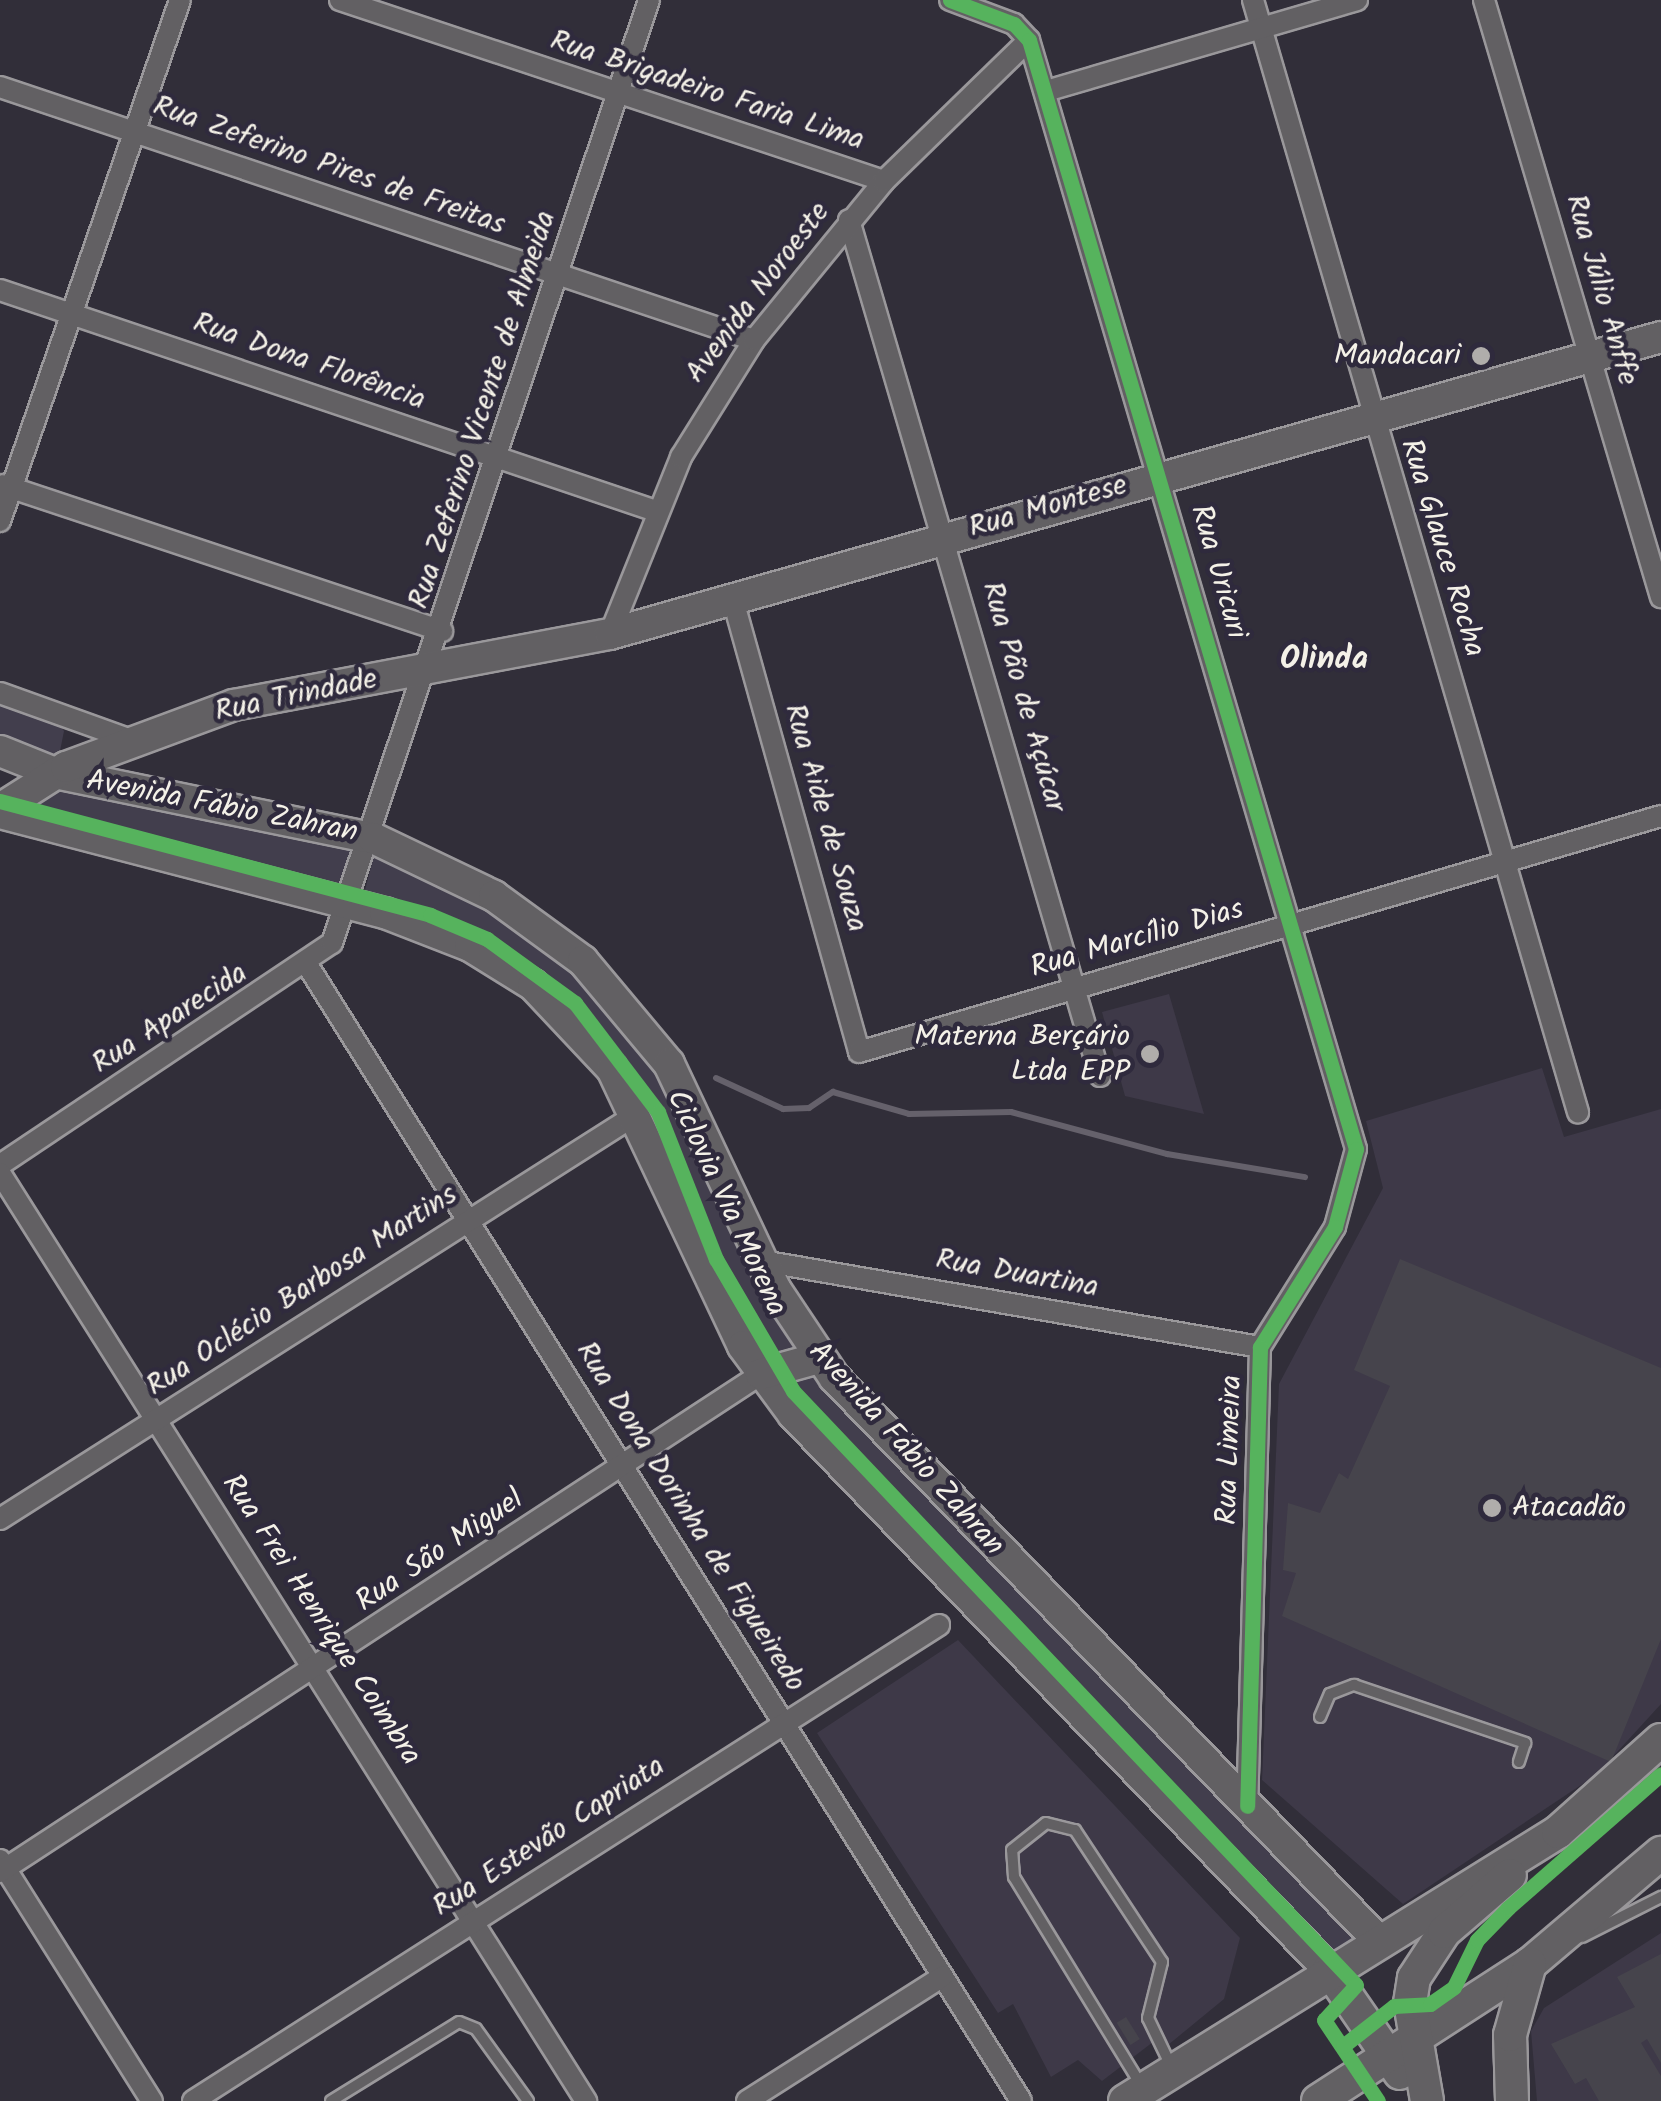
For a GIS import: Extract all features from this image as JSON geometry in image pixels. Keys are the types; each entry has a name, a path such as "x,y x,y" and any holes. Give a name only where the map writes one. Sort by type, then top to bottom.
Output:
{"main road":[{"name":"Rua Montese","path":"610,634 1161,474 1372,421 1661,337"},
{"name":"Rua Trindade","path":"0,811 55,774 131,740 234,705 610,634"},
{"name":"Avenida Fábio Zahran","path":"0,751 55,774 373,838 494,896 615,993 669,1064 762,1260 819,1358 1377,1939"},
{"name":"Avenida Fábio Zahran","path":"0,811 351,903 470,946 533,985 589,1038 637,1114 761,1374 1402,2049 1415,2101"},
{"path":"761,1374 819,1358"},
{"path":"1428,2101 1402,2049 1410,2003 1429,1949 1661,1740"},
{"path":"1134,2095 1377,1939 1558,1832"},
{"path":"1318,2101 1537,1958 1661,1853"},
{"path":"1512,2101 1510,2035 1537,1958"}],"street":[{"path":"0,522 6,486 180,0"},
{"name":"Rua Brigadeiro Faria Lima","path":"340,0 884,181"},
{"name":"Rua Zeferino Vicente de Almeida","path":"351,903 649,0"},
{"path":"950,0 1029,40"},
{"name":"Rua Glauce Rocha","path":"1253,0 1372,421 1578,1112"},
{"path":"1046,91 1357,0"},
{"name":"Rua Júlio Anffe","path":"1484,0 1661,597"},
{"name":"Rua Uricuri","path":"1029,40 1352,1120"},
{"name":"Avenida Noroeste","path":"610,634 656,511 754,340 884,181 1029,40"},
{"name":"Rua Zeferino Pires de Freitas","path":"0,87 754,340"},
{"name":"Rua Pão de Açúcar","path":"849,220 946,537 1100,1076"},
{"name":"Rua Dona Florência","path":"0,290 656,511"},
{"path":"6,486 442,631"},
{"name":"Rua Aide de Souza","path":"733,600 860,1052"},
{"path":"0,693 131,740"},
{"name":"Rua Marcílio Dias","path":"860,1052 1661,816"},
{"name":"Rua Aparecida","path":"0,1165 308,966 351,903"},
{"name":"Rua Dona Dorinha de Figueiredo","path":"308,966 1021,2101"},
{"name":"Rua Oclécio Barbosa Martins","path":"0,1519 637,1114"},
{"name":"Rua Limeira","path":"1247,1806 1260,1347 1348,1194 1352,1120"},
{"name":"Rua Frei Henrique Coimbra","path":"0,1173 320,1670 586,2101"},
{"name":"Rua Duartina","path":"762,1260 1260,1347"},
{"name":"Rua São Miguel","path":"2,1867 320,1670 621,1464 761,1374"},
{"name":"Rua Estevão Capriata","path":"192,2101 782,1720 939,1625"},
{"path":"2,1867 152,2101"},
{"path":"747,2101 943,1976"}],"lane":[{"path":"1320,1717 1330,1694 1354,1685 1525,1742 1520,1762"},
{"path":"1134,2095 1014,1877 1012,1850 1046,1823 1075,1830 1162,1962 1148,2018 1174,2070"},
{"path":"1537,1958 1661,1897"},
{"path":"331,2101 459,2022 476,2028 528,2101"}],"shaded area":[{"path":"0,699 52,716 64,731 58,761 0,746"},
{"path":"57,780 365,845 349,895 9,810"},
{"path":"375,851 533,928 663,1068 771,1297 1366,1939 1333,1959 770,1373 595,1032 363,898"},
{"name":"Materna Berçário Ltda EPP","path":"1169,994 1204,1114 1125,1096 1102,1012"},
{"path":"1542,1068 1564,1137 1661,1109 1661,1704 1596,1775 1403,1904 1262,1780 1279,1384 1383,1188 1366,1121"},
{"path":"958,1640 1240,1938 1224,1999 1168,2045 1153,2042 1102,2081 1078,2060 1051,2077 1013,2004 998,2013 817,1733"},
{"path":"1661,1933 1661,2101 1537,2101 1531,2031 1544,2008"}],"building":[{"name":"Atacadão","path":"1400,1259 1661,1368 1661,1639 1611,1762 1282,1616 1296,1573 1283,1570 1288,1503 1320,1513 1339,1473 1348,1479 1390,1386 1354,1370"},
{"path":"1661,1954 1661,2063 1647,2039 1641,2043 1661,2076 1661,2101 1599,2101 1586,2078 1575,2084 1551,2044 1635,2007 1617,1977"},
{"path":"1126,2017 1140,2039 1130,2045 1117,2023"}],"waterway":[{"path":"716,1078 783,1109 809,1108 833,1092 909,1114 1011,1112 1167,1154 1305,1177"}],"cycle path":[{"path":"950,0 1014,24 1029,40 1356,1149 1335,1227 1260,1347 1247,1806"},
{"name":"Ciclovia Via Morena","path":"0,801 430,915 487,939 575,1003 658,1112 716,1259 793,1391 1356,1985 1324,2020 1378,2101"},
{"path":"1343,2046 1394,2006 1430,2004 1454,1987 1477,1940 1508,1908 1661,1774"}],"place":[{"name":"Mandacari","path":"1481,356"},
{"name":"Materna Berçário Ltda EPP","path":"1150,1054"},
{"name":"Atacadão","path":"1492,1508"}],"district":[{"name":"Olinda","path":"1324,660"}]}
